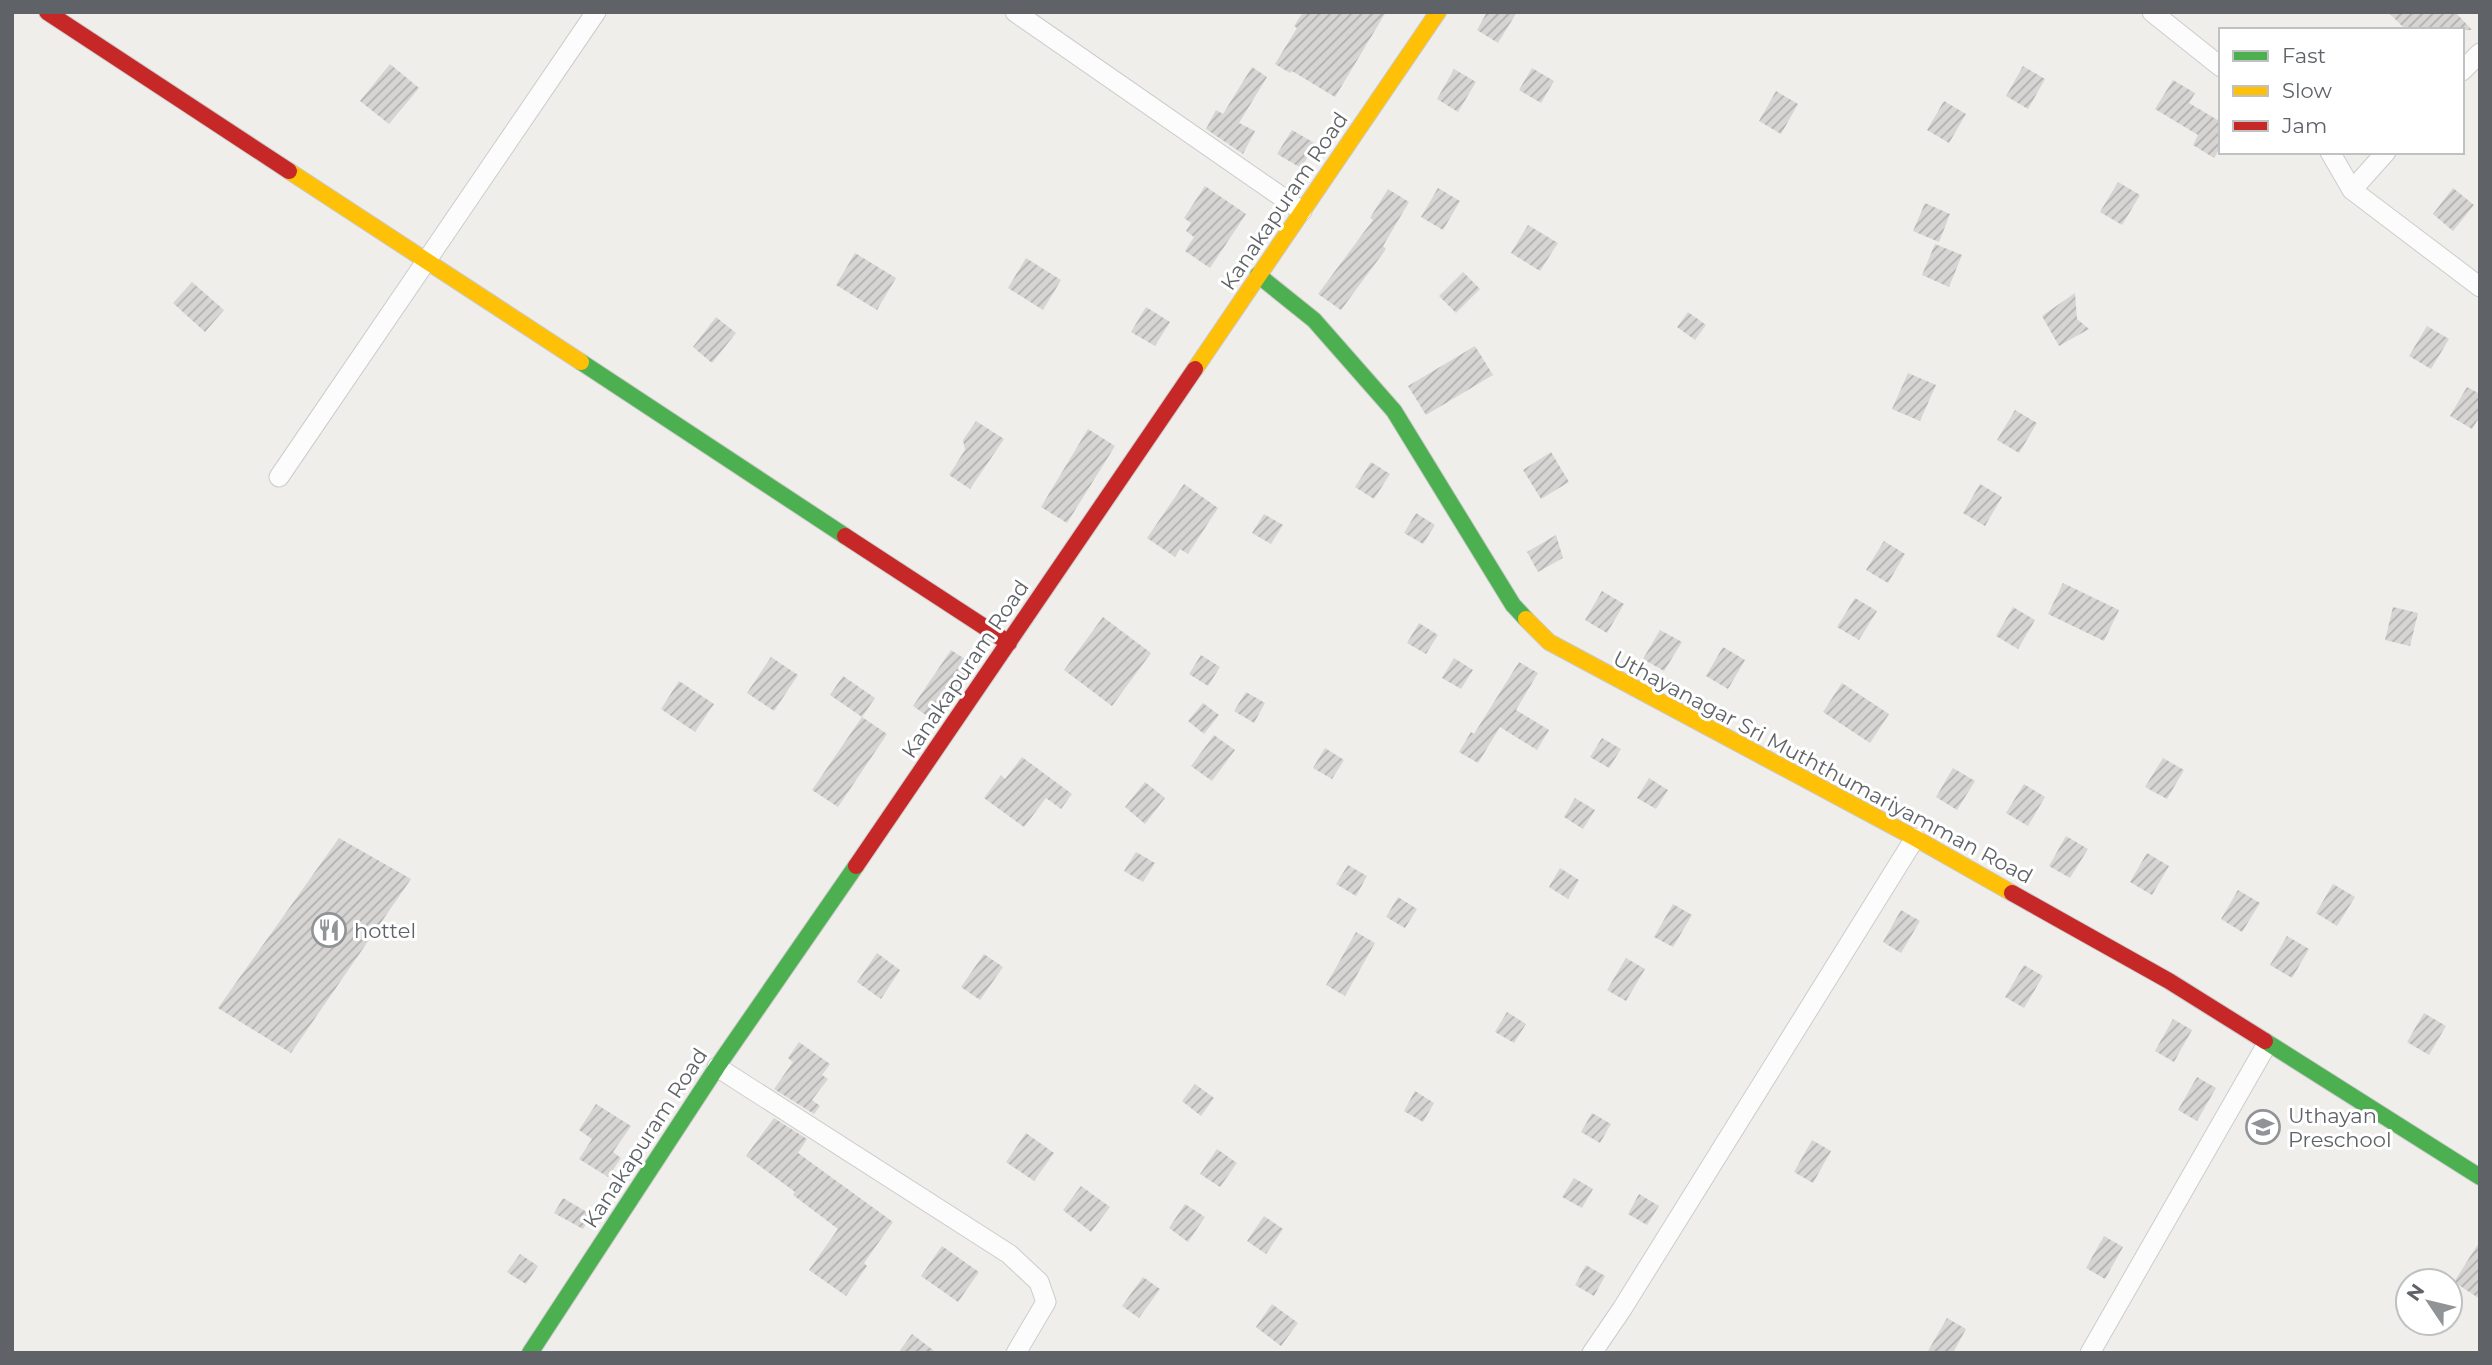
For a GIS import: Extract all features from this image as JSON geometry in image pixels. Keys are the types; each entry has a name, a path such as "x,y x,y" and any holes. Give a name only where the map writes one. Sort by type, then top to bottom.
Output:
{"street":[{"path":"47,12 1009,643"},
{"path":"279,477 596,12"},
{"path":"1015,12 1302,211"},
{"name":"Kanakapuram Road","path":"530,1353 717,1067 1438,12"},
{"path":"2152,12 2219,65"},
{"path":"2464,69 2480,52"},
{"path":"2331,154 2351,190 2480,287"},
{"path":"2351,190 2384,154"},
{"name":"Uthayanagar Sri Muththumariyamman Road","path":"1258,275 1314,320 1394,411 1513,604 1549,642 1915,838 2169,981 2480,1177"},
{"path":"1592,1353 1915,838"},
{"path":"2090,1353 2267,1044"},
{"path":"717,1067 1009,1254 1039,1282 1046,1302 1016,1353"}],"building":[{"path":"1303,12 1386,12 1335,97 1275,64 1297,28 1294,26"},
{"path":"1487,12 1517,12 1498,43 1477,30"},
{"path":"2388,12 2455,12 2472,30 2464,28 2404,28"},
{"path":"390,64 419,88 389,124 360,101"},
{"path":"2023,66 2045,79 2028,109 2006,96"},
{"path":"1252,67 1267,77 1239,123 1255,131 1243,154 1206,129 1216,110 1223,114"},
{"path":"1532,68 1554,81 1541,103 1519,90"},
{"path":"1454,69 1476,82 1458,112 1437,99"},
{"path":"2173,80 2195,93 2189,103 2219,121 2219,150 2214,158 2193,145 2198,135 2155,109"},
{"path":"1776,91 1798,104 1781,134 1759,121"},
{"path":"1944,101 1966,114 1949,143 1927,130"},
{"path":"1292,130 1316,144 1301,168 1277,154"},
{"path":"2118,182 2140,195 2122,225 2100,212"},
{"path":"1205,186 1246,214 1210,268 1185,251 1194,237 1186,231 1191,223 1184,218"},
{"path":"1438,188 1460,201 1443,230 1421,217"},
{"path":"2453,188 2474,205 2453,231 2433,214"},
{"path":"1388,189 1409,202 1383,246 1386,249 1341,310 1318,294 1373,220 1370,218"},
{"path":"1925,203 1950,214 1939,242 1913,231"},
{"path":"1528,225 1558,243 1540,271 1511,253"},
{"path":"1935,244 1962,255 1949,287 1922,275"},
{"path":"855,253 896,278 877,310 836,285"},
{"path":"1026,258 1061,280 1043,310 1008,288"},
{"path":"1463,272 1480,289 1456,313 1439,296"},
{"path":"192,282 224,310 205,332 173,303"},
{"path":"2075,293 2077,319 2089,329 2059,346 2042,316"},
{"path":"1146,307 1170,322 1155,346 1131,332"},
{"path":"1688,312 1706,325 1695,340 1677,327"},
{"path":"716,317 736,333 712,363 693,347"},
{"path":"2427,326 2449,339 2431,369 2409,356"},
{"path":"1475,346 1493,375 1426,415 1408,386"},
{"path":"1908,373 1936,385 1920,421 1892,409"},
{"path":"2467,387 2480,394 2480,416 2472,429 2450,416"},
{"path":"2015,410 2037,423 2019,453 1997,440"},
{"path":"976,421 1004,439 970,489 949,475 965,450 963,440"},
{"path":"1088,429 1115,446 1067,523 1041,507"},
{"path":"1551,452 1569,482 1541,499 1523,470"},
{"path":"1371,462 1390,474 1374,499 1355,487"},
{"path":"1184,484 1218,508 1188,554 1180,549 1175,557 1147,538"},
{"path":"1980,484 2002,497 1985,526 1963,513"},
{"path":"1416,513 1435,525 1423,544 1404,533"},
{"path":"1264,514 1283,525 1271,544 1252,533"},
{"path":"1556,535 1563,558 1538,572 1527,552"},
{"path":"1884,541 1905,554 1888,583 1866,570"},
{"path":"2063,583 2119,610 2104,641 2048,614"},
{"path":"1602,591 1624,604 1607,633 1585,620"},
{"path":"1855,598 1877,611 1859,640 1837,627"},
{"path":"2013,607 2035,620 2018,649 1996,636"},
{"path":"2393,607 2418,613 2410,646 2385,640"},
{"path":"1103,617 1151,653 1112,706 1064,670"},
{"path":"1419,623 1438,635 1426,654 1407,643"},
{"path":"1660,630 1682,642 1664,671 1643,659"},
{"path":"1723,647 1745,660 1728,689 1706,676"},
{"path":"951,650 974,665 933,720 913,706"},
{"path":"1201,655 1220,667 1208,686 1189,674"},
{"path":"771,657 798,675 774,711 747,693"},
{"path":"1454,658 1473,670 1461,689 1442,678"},
{"path":"1519,662 1538,673 1516,710 1549,730 1537,750 1500,727 1478,763 1459,752 1471,732 1474,734"},
{"path":"843,676 875,698 862,717 830,695"},
{"path":"679,681 714,704 695,732 661,709"},
{"path":"1842,683 1889,714 1870,743 1823,712"},
{"path":"1246,692 1265,703 1254,723 1234,711"},
{"path":"1203,703 1219,715 1204,734 1188,721"},
{"path":"862,717 887,734 838,807 812,790"},
{"path":"1214,735 1235,750 1212,781 1191,766"},
{"path":"1602,738 1621,749 1609,768 1590,757"},
{"path":"1325,748 1344,760 1332,779 1313,768"},
{"path":"1022,757 1072,794 1061,809 1046,798 1024,827 984,798 1001,775 1005,779"},
{"path":"2163,758 2184,770 2167,799 2145,787"},
{"path":"1953,768 1975,781 1957,810 1936,797"},
{"path":"1649,778 1668,790 1656,809 1637,798"},
{"path":"1145,782 1165,798 1145,824 1125,807"},
{"path":"2024,784 2045,797 2028,826 2006,813"},
{"path":"1575,798 1595,810 1583,829 1564,817"},
{"path":"2066,836 2088,849 2070,878 2049,866"},
{"path":"339,838 411,879 291,1053 218,1008"},
{"path":"1136,852 1155,863 1143,882 1124,871"},
{"path":"2147,853 2169,866 2152,895 2130,882"},
{"path":"1348,865 1367,876 1356,896 1336,884"},
{"path":"1560,868 1579,880 1568,899 1549,887"},
{"path":"2333,884 2355,897 2337,926 2316,913"},
{"path":"2238,890 2260,903 2242,932 2221,919"},
{"path":"1398,897 1417,909 1405,928 1386,917"},
{"path":"1673,904 1692,915 1673,947 1654,937"},
{"path":"1901,910 1920,921 1901,953 1883,942"},
{"path":"1356,932 1375,943 1345,996 1326,985"},
{"path":"2287,936 2309,949 2292,978 2270,965"},
{"path":"877,953 900,970 881,999 857,982"},
{"path":"984,954 1003,967 980,1000 961,987"},
{"path":"1626,958 1645,969 1626,1001 1607,990"},
{"path":"2024,965 2043,976 2024,1008 2005,997"},
{"path":"1507,1012 1526,1024 1514,1043 1495,1032"},
{"path":"2424,1013 2446,1026 2429,1055 2407,1042"},
{"path":"2173,1019 2192,1030 2174,1062 2155,1051"},
{"path":"799,1042 830,1064 822,1075 828,1079 812,1100 820,1106 814,1114 774,1089 793,1062 788,1058"},
{"path":"2197,1077 2216,1088 2197,1121 2178,1110"},
{"path":"1195,1084 1214,1098 1201,1116 1182,1101"},
{"path":"1415,1091 1434,1103 1423,1122 1404,1111"},
{"path":"596,1104 631,1126 613,1152 621,1158 608,1177 579,1159 592,1139 579,1130"},
{"path":"1592,1113 1611,1124 1600,1143 1581,1132"},
{"path":"774,1118 807,1139 798,1153 893,1222 864,1263 867,1266 846,1296 809,1270 838,1229 793,1195 795,1192 746,1156"},
{"path":"1026,1133 1054,1153 1034,1181 1006,1162"},
{"path":"1812,1140 1831,1151 1813,1183 1794,1172"},
{"path":"1217,1149 1237,1163 1220,1187 1200,1174"},
{"path":"1574,1178 1593,1189 1582,1208 1562,1197"},
{"path":"1081,1186 1110,1207 1091,1232 1063,1210"},
{"path":"1639,1194 1659,1206 1647,1225 1628,1214"},
{"path":"563,1198 592,1215 583,1229 554,1213"},
{"path":"1185,1204 1205,1217 1188,1242 1169,1228"},
{"path":"1264,1216 1283,1229 1266,1254 1247,1241"},
{"path":"2104,1236 2123,1247 2105,1279 2086,1268"},
{"path":"2480,1241 2480,1299 2464,1289 2464,1267"},
{"path":"942,1246 979,1272 958,1302 921,1276"},
{"path":"520,1254 538,1266 526,1284 507,1272"},
{"path":"1586,1265 1605,1276 1594,1296 1575,1285"},
{"path":"1143,1277 1160,1289 1139,1318 1122,1306"},
{"path":"1272,1304 1298,1323 1281,1346 1256,1327"},
{"path":"1947,1318 1966,1329 1953,1353 1927,1353"},
{"path":"912,1334 937,1353 898,1353"}],"traffic: fast":[{"path":"1258,275 1314,320 1394,411 1513,605 1526,619"},
{"path":"581,362 845,536"},
{"path":"530,1353 717,1067 856,866"},
{"path":"2265,1041 2480,1177"}],"traffic: slow":[{"path":"1195,369 1438,12"},
{"path":"289,171 581,362"},
{"path":"1526,619 1549,642 1915,838 2012,893"}],"traffic: jam":[{"path":"47,12 289,171"},
{"path":"856,866 1195,369"},
{"path":"845,536 1009,643"},
{"path":"2012,893 2169,981 2265,1041"}],"place":[{"name":"hottel","path":"329,930"},
{"name":"Uthayan Preschool","path":"2263,1127"}]}
